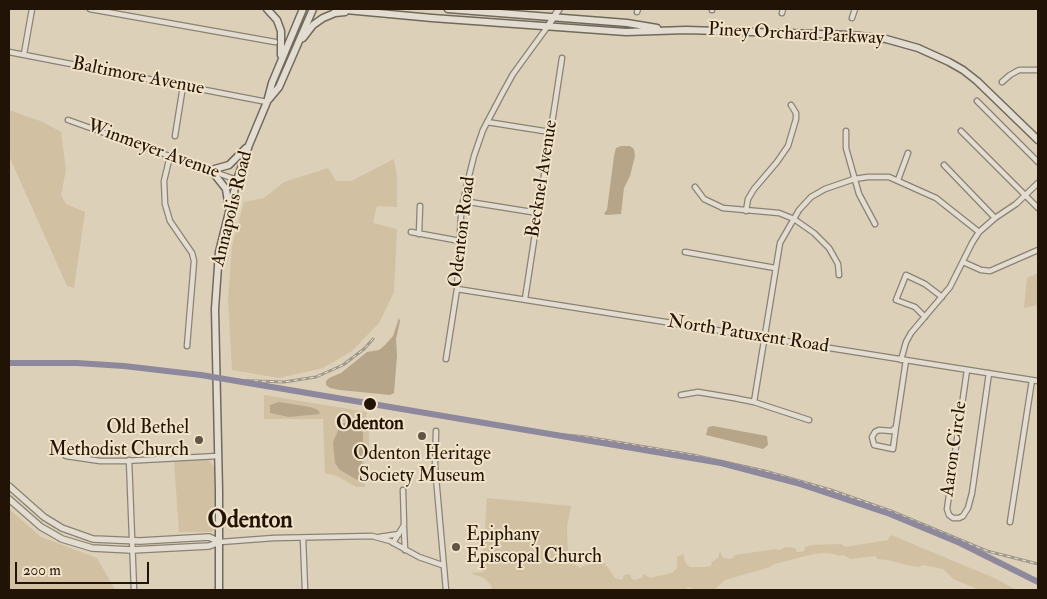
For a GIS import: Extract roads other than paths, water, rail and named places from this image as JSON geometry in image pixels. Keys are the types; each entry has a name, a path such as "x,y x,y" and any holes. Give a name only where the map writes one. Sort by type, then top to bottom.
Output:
{"main road":[{"path":"267,9 277,20 281,31 280,64"},
{"name":"Annapolis Road","path":"219,590 216,288 219,252 237,180 249,145 267,102 272,83 304,9"},
{"name":"Annapolis Road","path":"267,102 279,87 312,9"},
{"name":"Piney Orchard Parkway","path":"336,9 626,32 670,30 870,36 902,42 935,54 963,70 1038,140"},
{"name":"Piney Orchard Parkway","path":"448,9 521,11 554,17 627,23 670,30"},
{"path":"296,48 313,25 323,18 357,11"},
{"path":"229,212 226,189 210,170 234,162 249,145"}],"street":[{"path":"24,54 32,9"},
{"path":"90,9 275,42"},
{"name":"Odenton Road","path":"446,359 457,289 463,201 474,156 487,122 514,74 559,9"},
{"path":"852,18 855,9"},
{"name":"Baltimore Avenue","path":"9,52 267,102"},
{"name":"Becknel Avenue","path":"524,299 562,58"},
{"path":"1002,82 1019,70 1038,70"},
{"path":"175,136 183,86"},
{"path":"978,101 1038,162"},
{"path":"746,211 748,198 788,146 796,119 796,114 791,105"},
{"name":"Winmeyer Avenue","path":"68,120 237,180"},
{"path":"487,122 550,132"},
{"path":"846,131 846,148 854,179 862,202 875,224"},
{"path":"961,131 1038,208"},
{"path":"898,180 908,153"},
{"path":"170,156 164,181 165,204 170,221 192,253 194,261 187,346"},
{"path":"944,165 995,218"},
{"path":"754,402 780,243 805,203 817,192 854,179 881,176 898,180 936,198 979,232"},
{"path":"896,427 892,431 879,430 872,434 874,445 893,449 896,427 906,342 916,326 950,288 979,232 1026,196 1038,183"},
{"path":"695,188 704,199 723,208 779,213 794,219 814,233 828,248 838,264 839,275"},
{"path":"463,201 538,213"},
{"path":"419,234 420,206"},
{"path":"411,232 460,241"},
{"path":"963,262 981,270 990,271 1038,250"},
{"path":"685,252 775,268"},
{"path":"924,317 915,307 896,300 906,275 925,284 942,297"},
{"name":"North Patuxent Road","path":"457,289 1038,381"},
{"name":"Aaron Circle","path":"967,370 947,509 949,515 953,518 963,516 968,508 972,494 989,373"},
{"path":"1010,522 1032,380"},
{"path":"682,395 698,392 754,402 809,420"},
{"path":"436,431 434,466 442,565 446,590"},
{"path":"66,456 100,461 218,456"},
{"path":"129,460 134,590"},
{"path":"9,486 44,516 62,528 93,539 132,541 209,537 220,542"},
{"path":"403,490 406,550"},
{"path":"9,499 41,527 62,538 92,548 132,550 209,546 220,542 345,536 378,537 399,534"},
{"path":"393,543 404,528"},
{"path":"378,537 419,557 442,565"},
{"path":"303,538 305,590"}],"railway":[{"path":"230,380 284,382 316,377 343,365 364,349 373,339"},
{"path":"545,433 587,437 693,455 765,471 831,490 891,511 987,551 1038,564"}],"place":[{"name":"Odenton","path":"370,404"},
{"name":"Odenton Heritage Society Museum","path":"422,436"},
{"name":"Old Bethel Methodist Church","path":"199,440"},
{"name":"Epiphany Episcopal Church","path":"456,547"}],"district":[{"name":"Odenton","path":"250,522"}]}
